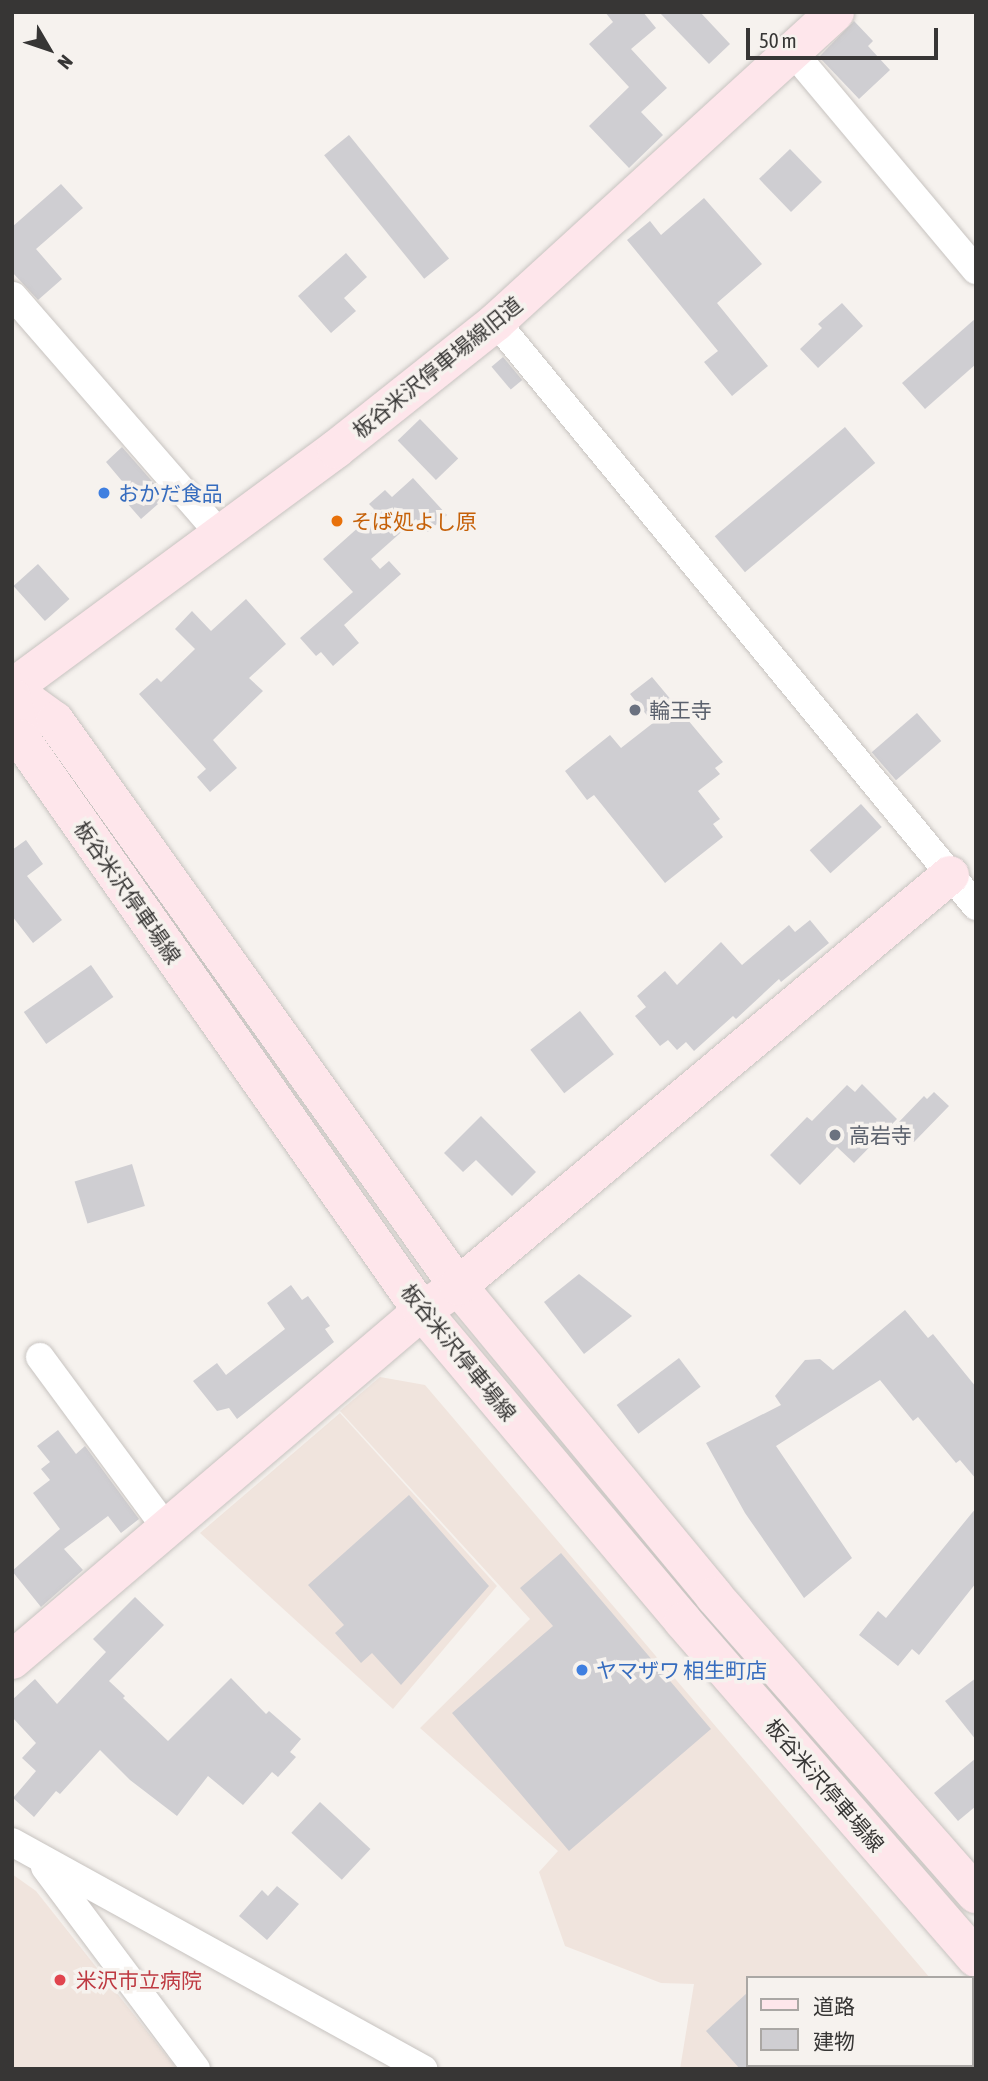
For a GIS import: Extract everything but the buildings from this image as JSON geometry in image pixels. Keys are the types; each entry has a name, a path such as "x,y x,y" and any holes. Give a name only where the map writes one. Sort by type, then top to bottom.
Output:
{"main road":[{"name":"板谷米沢停車場線旧道","path":"12,689 219,533 336,449 496,322 835,12"},
{"name":"板谷米沢停車場線","path":"12,689 55,721 458,1286 714,1596 976,1894"},
{"name":"板谷米沢停車場線","path":"12,697 21,739 422,1311 683,1621 976,1958"},
{"path":"12,1660 422,1311 458,1286 950,875"}],"street":[{"path":"792,51 976,270"},
{"path":"13,296 219,533"},
{"path":"496,322 976,906"},
{"path":"40,1357 166,1528"},
{"path":"12,1842 423,2069"},
{"path":"39,1859 196,2069"}],"shaded area":[{"name":"ヤマザワ 相生町店","path":"380,1377 425,1385 928,1976 746,1976 746,2067 974,2067 974,2029 976,2069 680,2069 694,1984 661,1983 565,1946 539,1872 558,1851 420,1728 530,1619 340,1411"},
{"path":"340,1413 497,1586 393,1709 200,1533"},
{"name":"米沢市立病院","path":"12,1874 36,1891 177,2069 12,2069"}],"place":[{"name":"おかだ食品","path":"104,493"},
{"name":"そば処よし原","path":"337,521"},
{"name":"輪王寺","path":"635,710"},
{"name":"高岩寺","path":"835,1135"},
{"name":"ヤマザワ 相生町店","path":"582,1670"},
{"name":"米沢市立病院","path":"60,1980"}]}
